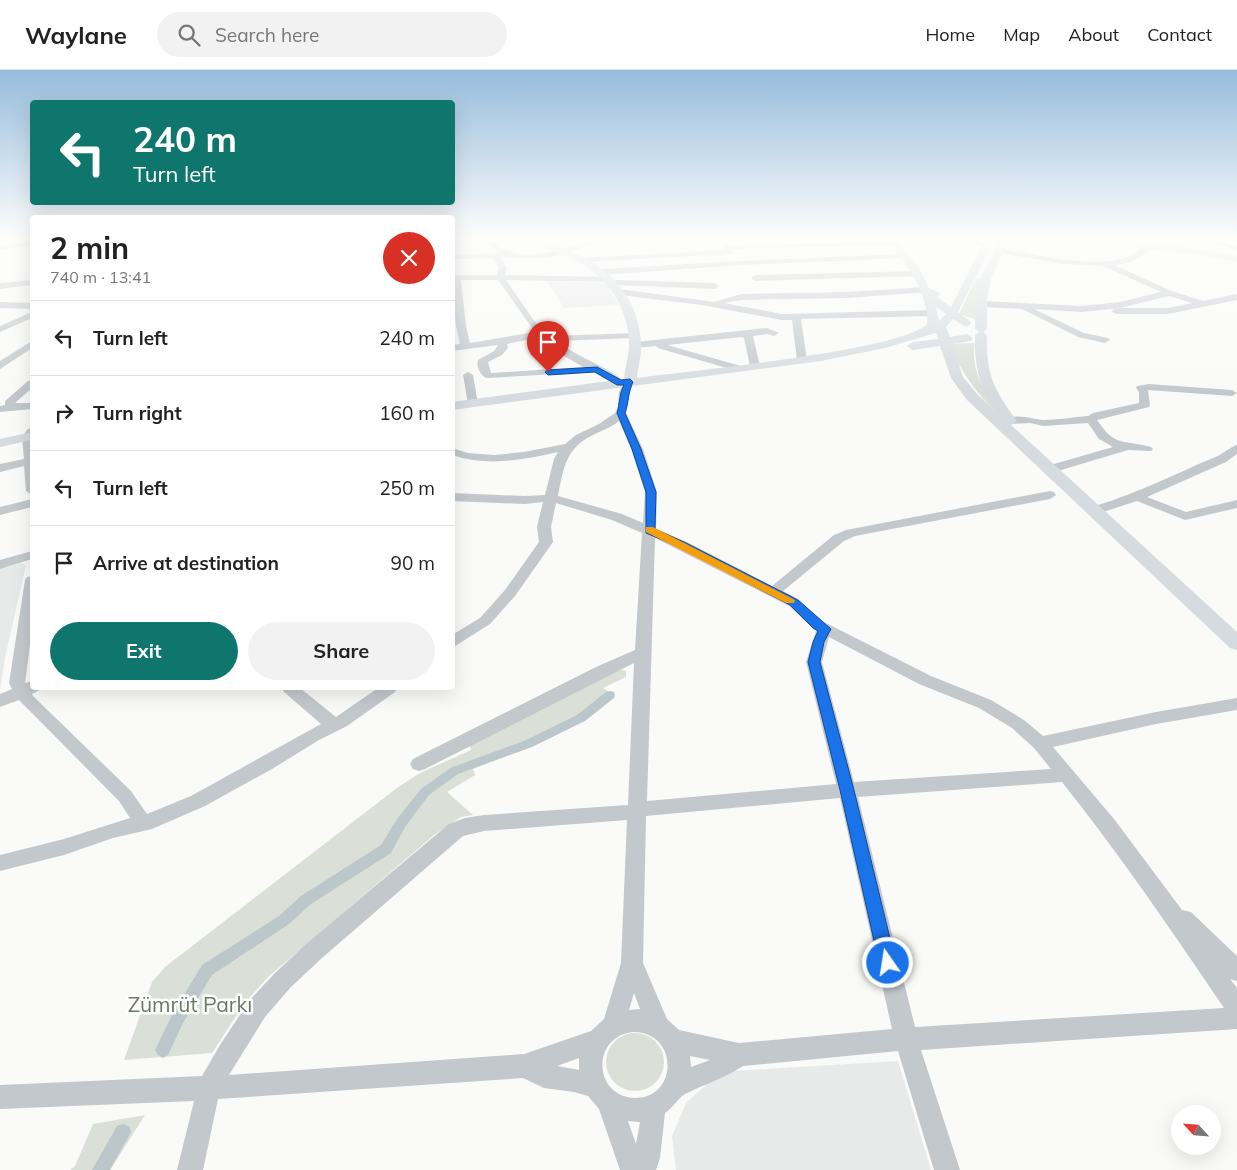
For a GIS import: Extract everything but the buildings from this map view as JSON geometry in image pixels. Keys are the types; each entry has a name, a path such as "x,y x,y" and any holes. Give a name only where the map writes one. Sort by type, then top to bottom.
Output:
{"main road":[{"path":"617,290 626,304 634,340 624,385"},
{"path":"925,290 934,300 966,323 976,334"},
{"path":"455,415 624,385 802,360 914,341 930,328 933,323 925,290"},
{"path":"926,290 950,297 963,293"},
{"path":"983,290 976,334 982,372 987,387 999,408 1058,467 1237,627"},
{"path":"957,378 943,331 951,312 963,293"},
{"path":"455,406 830,363 914,341 943,331 953,322 966,323"},
{"path":"943,331 976,334"},
{"path":"914,341 936,354 972,397 1000,425 1237,643"},
{"path":"0,436 30,433"},
{"path":"0,443 30,433"}],"street":[{"path":"456,290 466,348"},
{"path":"455,641 485,621 510,593 546,542 544,527 560,459 571,442 607,424 621,413 624,404 624,385 564,352 532,324 509,290"},
{"path":"651,290 776,316 796,318 932,313"},
{"path":"747,297 750,290"},
{"path":"714,304 731,298 917,290"},
{"path":"1163,290 1203,304"},
{"path":"11,306 30,292"},
{"path":"1082,309 1120,305 1169,293"},
{"path":"980,304 1111,311 1168,311 1235,299"},
{"path":"0,306 30,306"},
{"path":"1022,307 1081,335 1105,340"},
{"path":"0,329 30,316"},
{"path":"796,318 802,360"},
{"path":"654,344 767,330 774,332"},
{"path":"744,334 749,337 755,366"},
{"path":"455,348 545,336 634,340 736,368"},
{"path":"502,342 503,348 498,353 482,360 487,375 597,369"},
{"path":"0,366 5,359 30,345"},
{"path":"468,375 473,404"},
{"path":"6,405 30,385"},
{"path":"1010,421 1030,420 1043,423 1092,419 1097,415 1145,405 1144,392 1141,388 1232,393"},
{"path":"6,405 30,406"},
{"path":"621,413 637,449 651,492 643,653 632,963 605,1033 593,1050 591,1066 634,1170"},
{"path":"1092,419 1103,437 1122,447"},
{"path":"1058,467 1122,447 1147,449"},
{"path":"455,452 473,458 502,459 567,448"},
{"path":"1103,508 1137,498 1157,486 1222,459 1237,449"},
{"path":"0,468 30,461"},
{"path":"773,592 839,538 851,532 1050,495"},
{"path":"455,497 525,500 551,498 617,517 682,545 794,602 817,626 925,680 985,704 1018,724 1040,743 1107,825 1237,1007"},
{"path":"1137,498 1185,516 1237,504"},
{"path":"0,511 30,504"},
{"path":"0,565 30,556"},
{"path":"27,690 17,684 30,594"},
{"path":"825,629 818,642 814,662 847,790 906,1040 947,1170"},
{"path":"419,764 602,671 643,653"},
{"path":"0,701 27,690"},
{"path":"27,690 27,700 125,796 143,823"},
{"path":"292,690 334,725"},
{"path":"0,863 64,847 113,830 143,823 198,801 266,764 313,735 334,725 386,690"},
{"path":"1040,743 1156,718 1237,704"},
{"path":"190,1170 209,1088 228,1053 257,1009 283,980 365,906 456,830 465,826 484,823 638,811 847,790 1066,775"},
{"path":"1159,896 1237,971"},
{"path":"524,1066 544,1076 574,1080 602,1093 614,1105 629,1110 644,1110 659,1104 674,1087 680,1064 676,1049 665,1033 632,963"},
{"path":"0,1096 209,1088 524,1066 634,1019 645,1021 692,1046 715,1048 739,1055 906,1040 1237,1018"},
{"path":"674,1087 721,1067 739,1055"},
{"path":"643,1170 647,1158 654,1106"}],"shaded area":[{"path":"553,290 610,290 619,305 564,308"},
{"path":"21,563 26,565 5,658 0,690 0,569"},
{"path":"898,1061 931,1170 676,1170 672,1136 686,1103 713,1079 733,1071"}],"green space":[{"path":"970,290 980,290 977,320 959,314"},
{"path":"975,343 975,363 980,382 1000,416 971,383 949,344"},
{"name":"Zümrüt Parkı","path":"614,671 626,671 626,677 603,688 615,695 585,718 473,769 475,775 447,792 473,815 461,817 434,835 268,977 244,1004 212,1053 124,1060 152,982 165,967 397,788 420,773 471,750 468,742"},
{"path":"635,1033 646,1035 659,1046 664,1062 662,1073 651,1086 635,1091 624,1089 611,1078 606,1062 608,1051 619,1038"},
{"path":"145,1115 110,1170 70,1170 75,1166 93,1124"}],"waterway":[{"path":"163,1050 178,1018 207,970 284,920 306,900 386,849 401,823 425,792 454,771 528,744 581,718 610,695"},
{"path":"100,1170 123,1132"}],"slow traffic":[{"path":"650,530 790,600"}],"route":[{"path":"548,372 597,369 620,383 630,382 624,392 624,404 621,413 637,449 651,492 650,531 682,545 794,602 817,626 825,629 818,642 814,662 888,963"}]}
